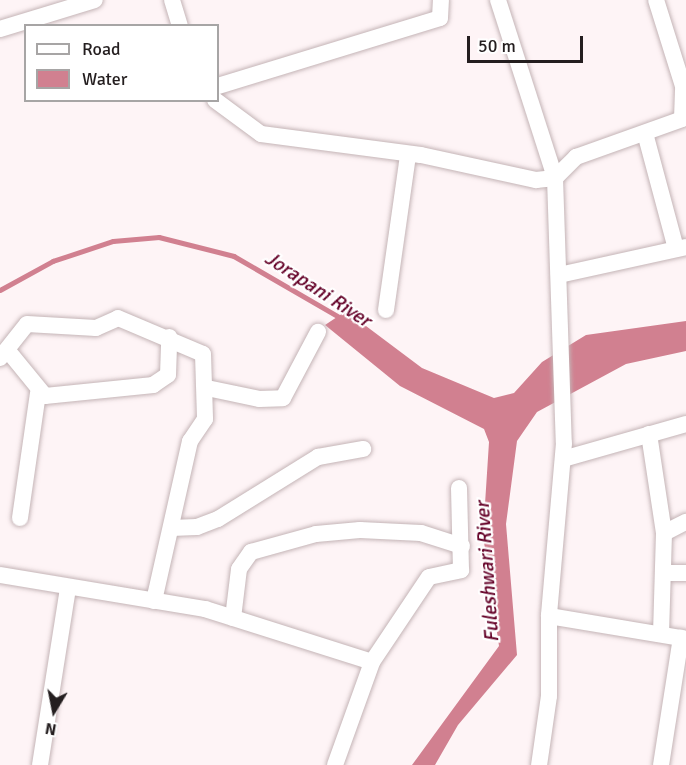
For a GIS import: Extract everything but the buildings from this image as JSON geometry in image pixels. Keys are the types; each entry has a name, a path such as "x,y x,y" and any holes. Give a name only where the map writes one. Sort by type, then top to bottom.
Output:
{"street":[{"path":"0,30 95,0"},
{"path":"172,0 179,24"},
{"path":"219,86 440,18 441,0"},
{"path":"498,0 555,178 562,327 564,451 549,616 549,696 539,765"},
{"path":"218,102 261,134 408,156 536,180 555,178 576,157 682,119 684,86 656,0"},
{"path":"560,275 681,248 645,133"},
{"path":"386,310 408,156"},
{"path":"38,393 4,355 27,324 38,322 96,328 118,318 169,337 202,354 207,388 205,419 190,441 154,601"},
{"path":"207,388 259,399 283,398 318,332"},
{"path":"38,393 164,381 169,337"},
{"path":"20,518 38,393"},
{"path":"564,451 650,434 686,424"},
{"path":"650,434 664,534 661,634"},
{"path":"171,528 197,527 218,519 318,457 363,449"},
{"path":"335,765 372,662 429,577 461,570 459,488"},
{"path":"664,534 686,522"},
{"path":"233,618 239,569 251,552 316,534 360,530 421,533 462,546"},
{"path":"663,573 686,573"},
{"path":"0,575 68,589 154,601 233,618 372,662"},
{"path":"40,765 68,589"},
{"path":"549,616 684,639 661,765"}],"water":[{"path":"346,311 422,368 494,398 514,393 542,362 586,335 686,321 686,351 626,364 537,412 517,441 506,524 517,655 458,725 435,765 412,765 499,646 483,535 489,442 484,429 400,386 325,325"}],"waterway":[{"name":"Jorapani River","path":"0,290 53,261 113,241 159,237 234,256 341,318"}],"water label":[{"name":"Fuleshwari River","path":"487,572"}]}
